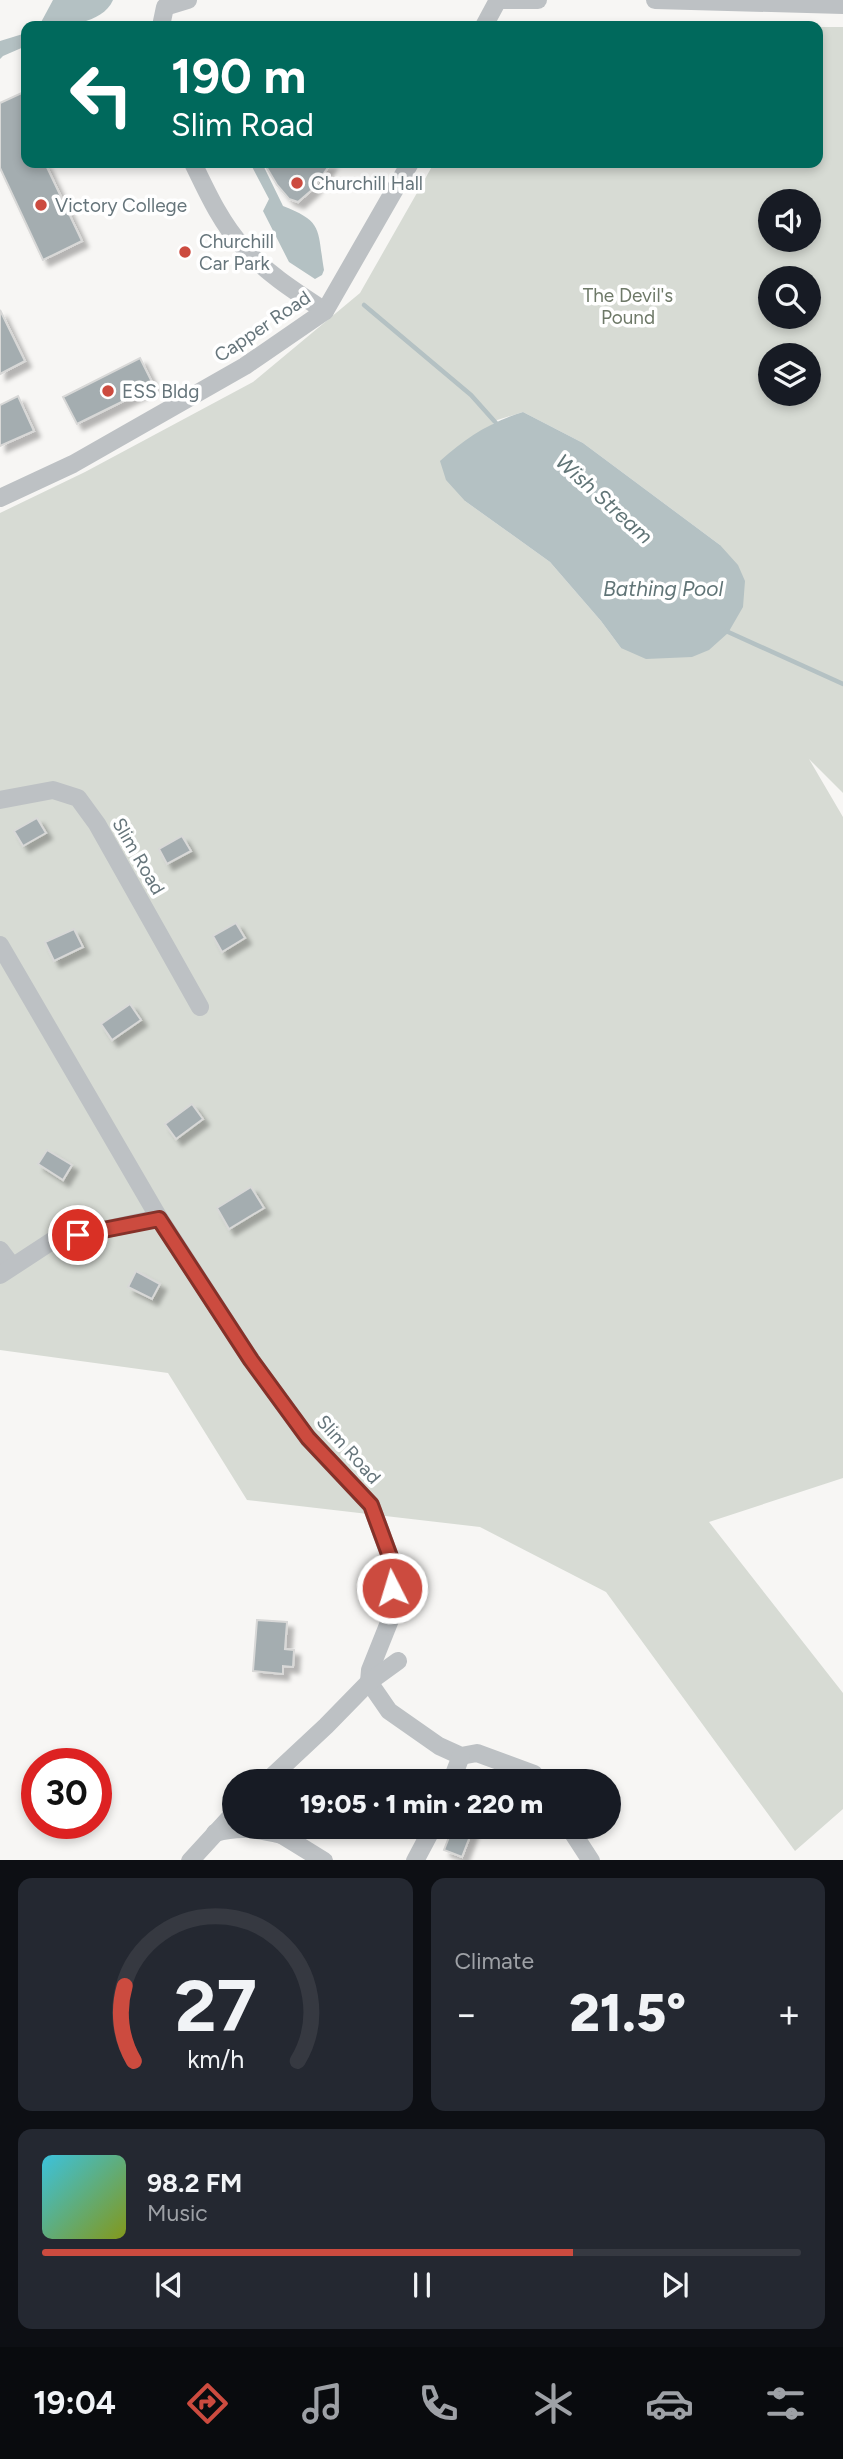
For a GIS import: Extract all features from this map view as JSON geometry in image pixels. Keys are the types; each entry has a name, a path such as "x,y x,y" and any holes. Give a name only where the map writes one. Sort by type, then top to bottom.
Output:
{"street":[{"path":"162,21 165,8 188,0"},
{"path":"487,21 498,0 538,0"},
{"path":"654,0 843,5"},
{"path":"196,168 220,215 242,246 289,287 325,311"},
{"name":"Capper Road","path":"0,498 73,464 235,372 325,311 407,168"},
{"name":"Slim Road","path":"0,800 52,790 78,798 97,824 200,1007"},
{"name":"Slim Road","path":"0,945 159,1219 251,1360 308,1438 371,1505 392,1562 392,1615 370,1670 369,1682 280,1769"},
{"path":"0,1250 6,1270 52,1241 159,1219"},
{"path":"398,1661 369,1682 389,1711 439,1746 461,1756 477,1753 520,1769"},
{"path":"456,1769 461,1756"},
{"path":"190,1860 222,1826"},
{"path":"215,1833 222,1831"},
{"path":"293,1839 324,1860"},
{"path":"415,1860 426,1839"},
{"path":"577,1839 591,1860"}],"green space":[{"name":"The Devil's Pound","path":"823,27 843,27 843,793 809,759 843,817 843,1478 709,1522 843,1693 843,1809 795,1851 606,1592 480,1527 247,1500 168,1373 0,1350 0,513 85,472 253,382 360,293 431,168 823,168","holes":["523,412 583,443 720,545 621,648 550,562 465,501 494,421"]}],"water":[{"path":"53,0 113,0 100,15 84,21 42,21"},
{"path":"21,35 21,48 0,59 0,41"},
{"path":"253,168 264,168 283,206 312,222 319,236 324,270 322,275 315,279 289,262 263,211 269,199"},
{"name":"Bathing Pool","path":"523,412 583,443 720,545 738,565 745,581 743,607 728,633 709,650 692,657 646,659 621,648 550,562 465,501 446,480 440,461 479,432"}],"building":[{"name":"Victory College","path":"21,93 21,168 47,168 82,241 43,260 0,168 0,103"},
{"name":"Churchill Hall","path":"267,168 328,168 313,189 298,202 289,199"},
{"path":"0,310 25,361 0,374"},
{"name":"ESS Bldg","path":"140,358 154,386 77,424 63,397"},
{"path":"18,396 34,431 0,446 0,405"},
{"path":"37,818 46,833 23,846 14,831"},
{"path":"182,836 191,851 167,864 159,849"},
{"path":"236,923 245,938 222,952 213,936"},
{"path":"74,929 83,947 54,961 45,942"},
{"path":"130,1004 141,1020 112,1040 101,1024"},
{"path":"192,1104 203,1119 176,1139 165,1124"},
{"path":"47,1150 72,1165 63,1180 38,1164"},
{"path":"251,1187 264,1208 229,1229 217,1208"},
{"path":"136,1271 160,1284 152,1299 128,1287"},
{"path":"257,1620 287,1622 285,1649 294,1650 293,1667 283,1666 283,1674 253,1671"},
{"path":"448,1839 469,1839 462,1857 444,1850"}],"waterway":[{"name":"Wish Stream","path":"364,305 471,395 496,423"},
{"name":"Wish Stream","path":"726,631 843,684"}],"place":[{"name":"Churchill Hall","path":"297,183"},
{"name":"Victory College","path":"41,205"},
{"name":"Churchill Car Park","path":"185,252"},
{"name":"ESS Bldg","path":"108,391"}],"route":[{"path":"78,1235 159,1219 251,1360 308,1438 371,1505 392,1562 392,1588"}]}
